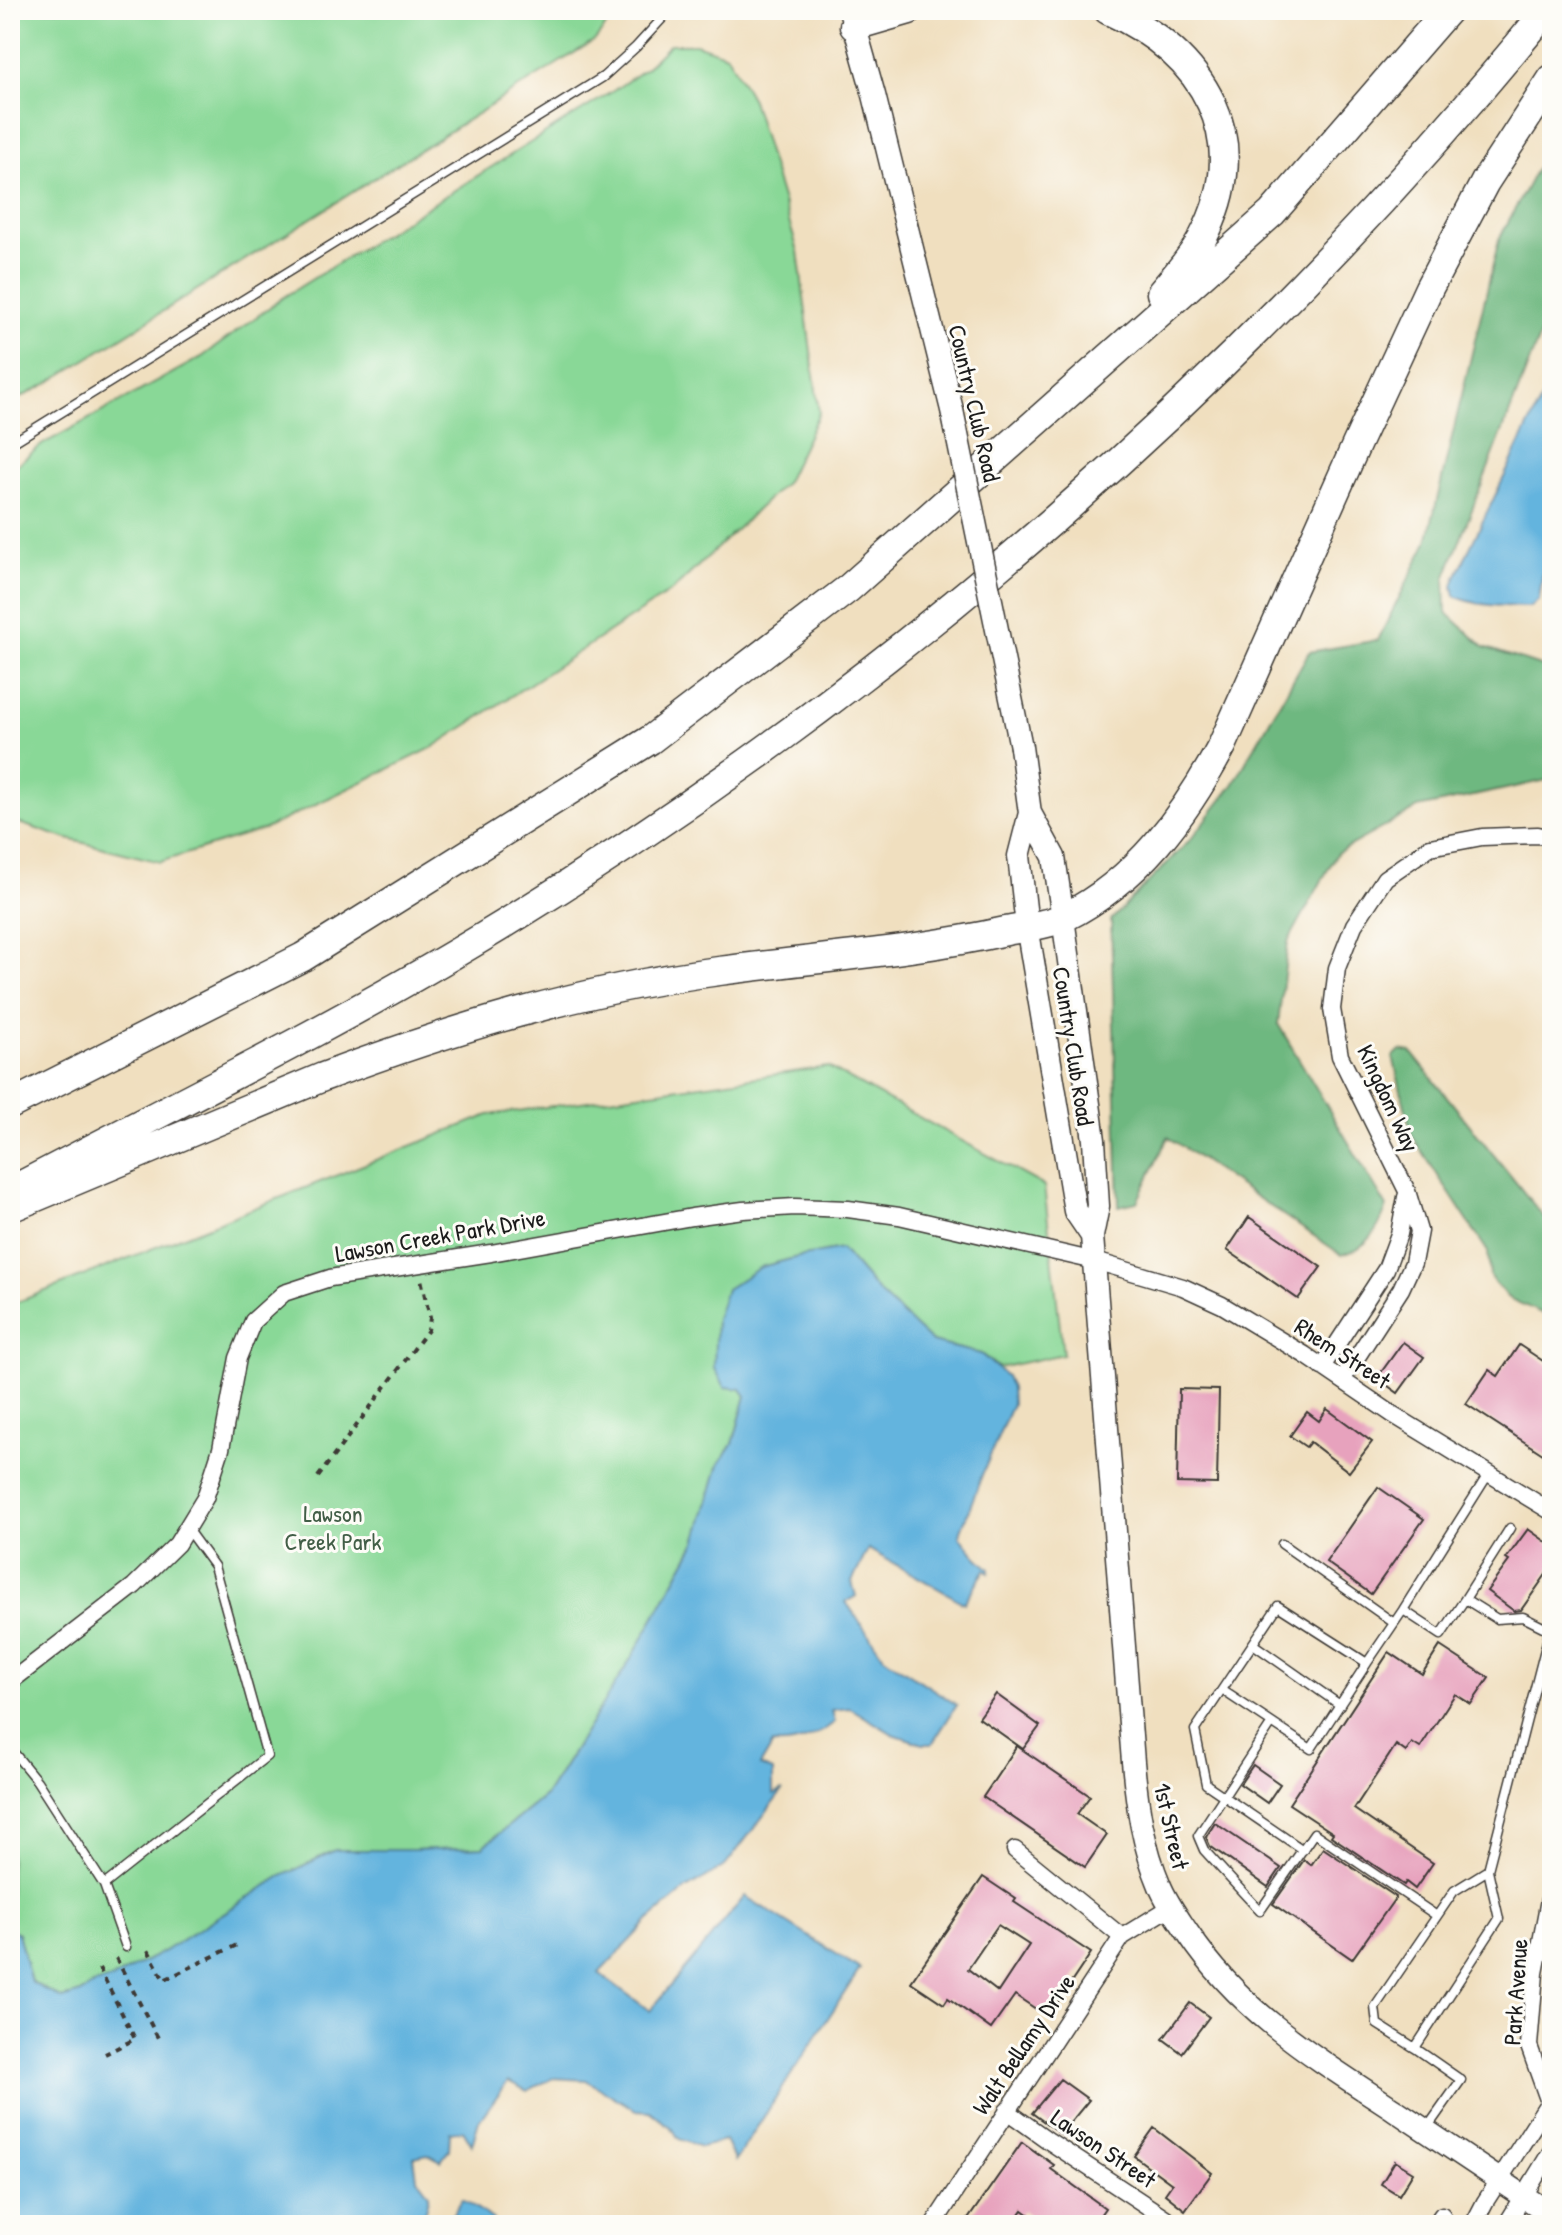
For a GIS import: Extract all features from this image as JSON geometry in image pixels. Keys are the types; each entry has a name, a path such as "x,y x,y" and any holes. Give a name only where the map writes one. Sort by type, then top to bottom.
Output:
{"highway":[{"path":"852,18 909,10"},
{"path":"849,588 952,488 1098,357 1165,288 1201,239 1215,208 1223,176 1224,144 1217,114 1203,87 1183,62 1159,40 1130,20 1108,10"},
{"path":"10,1105 303,957 650,740 849,588 1272,213 1448,10"},
{"path":"10,1191 276,1054 475,941 656,826 833,699 950,608 1194,393 1385,197 1547,10"},
{"path":"10,1208 349,1067 526,1009 623,986 940,942 1027,926 1063,918 1100,896 1146,857 1185,809 1204,779 1429,288 1485,182 1552,79"}],"main road":[{"name":"Country Club Road","path":"852,18 952,410 1021,747 1030,813 1054,857 1094,1140 1098,1206 1092,1236 1095,1261"},
{"name":"Country Club Road","path":"1030,813 1019,856 1027,926 1075,1211 1092,1236"},
{"name":"1st Street","path":"1095,1261 1136,1795 1149,1858 1171,1907 1213,1969 1251,2008 1314,2057 1552,2215"}],"street":[{"name":"Kingdom Way","path":"1342,1380 1401,1289 1413,1263 1419,1231 1407,1191 1340,1056 1332,1009 1337,968 1354,925 1385,878 1430,847 1482,837 1538,835 1552,838"},
{"path":"1322,1367 1386,1269 1399,1234 1407,1191"},
{"name":"Lawson Creek Park Drive","path":"10,1682 134,1586 177,1544 205,1498 221,1449 238,1358 253,1321 284,1293 330,1278 692,1217 795,1207 848,1209 899,1216 1095,1261"},
{"name":"Rhem Street","path":"1095,1261 1183,1287 1222,1305 1552,1512"},
{"path":"1015,1850 1122,1937"},
{"name":"Park Avenue","path":"1550,2100 1529,2046 1535,1973 1552,1884"},
{"name":"Walt Bellamy Drive","path":"933,2225 1122,1937 1171,1907"},
{"path":"1473,2225 1550,2100"},
{"name":"Lawson Street","path":"1007,2111 1176,2225"},
{"path":"1506,2225 1552,2150"}],"lane":[{"path":"10,444 603,77 670,10"},
{"path":"1222,1690 1311,1749 1489,1473"},
{"path":"1403,1610 1441,1635 1510,1528"},
{"path":"104,1885 267,1756 214,1566 187,1529"},
{"path":"1282,1544 1394,1623"},
{"path":"1415,2048 1499,1919 1488,1870 1550,1626 1523,1617 1497,1619 1465,1599"},
{"path":"1303,1850 1206,1784 1195,1730 1278,1606 1367,1663"},
{"path":"1253,1644 1340,1705"},
{"path":"1272,1723 1198,1836 1204,1850 1260,1911 1314,1833 1437,1916"},
{"path":"10,1748 37,1781 104,1885 126,1947"},
{"path":"1425,2130 1461,2080 1377,2024 1375,2007 1454,1891 1488,1870"}],"path":[{"path":"318,1477 428,1330 430,1318 419,1264"},
{"path":"148,1950 164,1980 241,1943"},
{"path":"116,1958 158,2038"},
{"path":"99,1968 135,2039 105,2054"}],"green space":[{"path":"10,10 619,10 595,40 47,384 10,403"},
{"path":"670,44 696,44 727,55 752,100 798,251 819,413 786,482 673,590 432,748 265,829 160,862 64,838 10,820 10,470 43,444 202,357 282,298 613,91 646,68"},
{"path":"1552,139 1552,304 1445,579 1446,612 1484,647 1552,670 1552,779 1418,808 1337,853 1288,942 1278,1024 1387,1207 1371,1237 1359,1248 1342,1255 1168,1137 1137,1202 1119,1206 1111,920 1191,839 1233,785 1309,652 1378,640 1427,542 1499,239"},
{"path":"1400,1050 1411,1052 1542,1215 1552,1223 1552,1318 1508,1298 1490,1277 1488,1252 1412,1136 1393,1057"},
{"name":"Lawson Creek Park","path":"828,1067 1044,1186 1063,1354 999,1368 981,1354 932,1342 879,1293 841,1249 761,1267 741,1389 746,1396 733,1444 719,1464 696,1542 637,1649 546,1795 483,1847 335,1850 280,1877 163,1952 81,1993 62,1999 31,1982 18,1933 10,1929 10,1305 489,1115"}],"water":[{"path":"1552,377 1552,506 1539,600 1530,607 1502,606 1455,596 1453,586 1457,575"},
{"path":"841,1249 879,1293 932,1342 981,1354 1006,1376 1012,1404 959,1536 990,1569 989,1573 985,1570 964,1603 868,1549 852,1582 856,1596 846,1602 884,1657 957,1705 932,1744 893,1734 850,1708 832,1710 835,1722 813,1736 790,1744 773,1744 760,1766 773,1771 773,1795 783,1790 726,1865 685,1890 648,1921 599,1973 650,2011 745,1896 860,1969 735,2161 725,2141 701,2147 679,2139 672,2128 650,2111 636,2110 586,2080 553,2078 527,2091 508,2081 479,2121 472,2145 463,2130 450,2132 449,2150 441,2161 428,2154 414,2157 417,2178 429,2194 421,2225 10,2225 10,1929 18,1933 31,1982 62,1999 112,1979 163,1952 280,1877 335,1850 483,1847 546,1795 637,1649 696,1542 719,1464 733,1444 746,1396 741,1389 725,1387 714,1367 716,1319 726,1289 761,1267"},
{"path":"463,2199 494,2220 495,2225 445,2225"}],"building":[{"path":"1249,1217 1321,1267 1298,1299 1227,1250"},
{"path":"1403,1342 1424,1357 1398,1393 1377,1378"},
{"path":"1519,1345 1552,1367 1552,1460 1466,1404 1489,1370 1498,1376"},
{"path":"1179,1389 1219,1390 1217,1484 1177,1483"},
{"path":"1327,1409 1372,1442 1349,1472 1310,1442 1306,1447 1290,1436 1307,1412 1319,1421"},
{"path":"1378,1487 1424,1519 1371,1594 1326,1562"},
{"path":"1528,1529 1552,1546 1552,1566 1521,1610 1514,1611 1487,1591"},
{"path":"1440,1646 1489,1678 1471,1704 1455,1694 1420,1748 1412,1743 1406,1752 1396,1745 1354,1809 1433,1863 1415,1889 1406,1882 1404,1885 1331,1836 1333,1833 1289,1804 1389,1652 1422,1674"},
{"path":"996,1694 1040,1726 1023,1749 979,1718"},
{"path":"1017,1746 1090,1796 1077,1814 1107,1835 1085,1867 983,1797"},
{"path":"1253,1765 1280,1784 1267,1803 1240,1784"},
{"path":"1215,1823 1281,1868 1268,1887 1210,1846 1206,1837"},
{"path":"1323,1848 1396,1897 1352,1959 1273,1904 1304,1860 1311,1865"},
{"path":"983,1877 1016,1899 1014,1902 1091,1953 1048,2017 1015,1995 991,2029 948,1998 944,2004 911,1982","holes":["998,1925 1029,1945 998,1992 968,1969"]},
{"path":"1190,2003 1209,2017 1182,2053 1163,2039"},
{"path":"1060,2079 1089,2100 1061,2134 1032,2113"},
{"path":"1154,2128 1212,2173 1185,2210 1165,2194 1172,2184 1134,2156"},
{"path":"1022,2142 1054,2165 1051,2169 1105,2208 1093,2225 1043,2225 1023,2210 1012,2225 964,2225"},
{"path":"1395,2161 1413,2172 1399,2195 1381,2184"}]}
